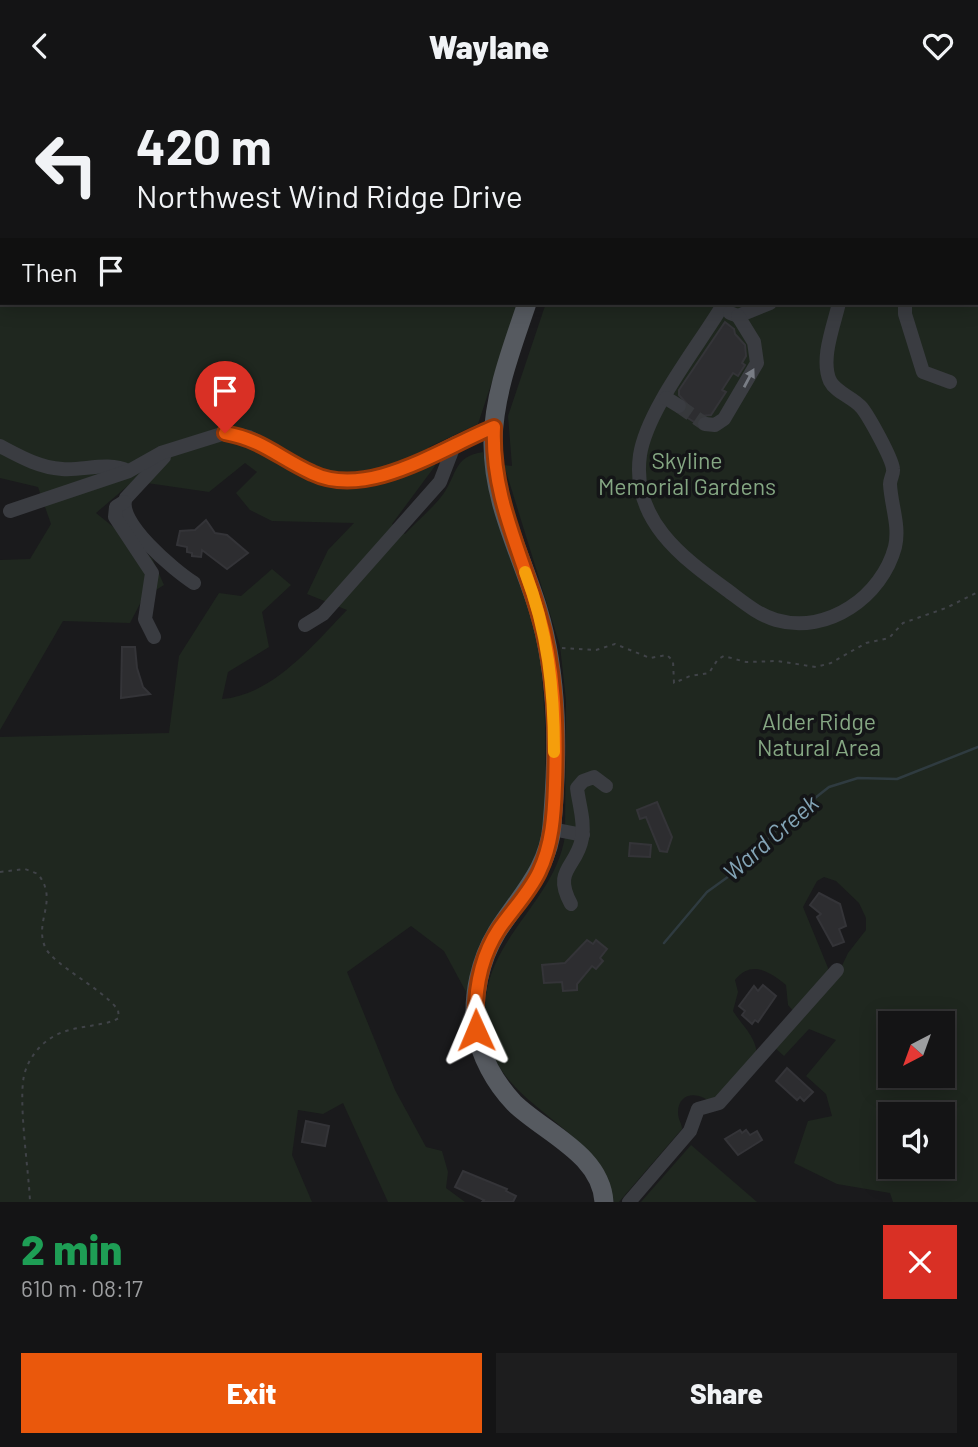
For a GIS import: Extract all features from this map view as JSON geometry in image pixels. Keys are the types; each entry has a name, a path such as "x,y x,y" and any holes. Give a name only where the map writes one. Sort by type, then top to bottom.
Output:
{"main road":[{"path":"526,305 499,391 494,427 494,456 499,493 538,610 547,649 554,714 555,783 552,829 539,872 498,931 483,963 474,1003 476,1030 483,1055 505,1093 587,1163 601,1185 604,1202"}],"street":[{"path":"738,316 765,305"},
{"path":"705,424 715,425 724,419 757,362 754,342 738,316 722,306 646,436 640,456 641,484 648,513 666,540 694,566 754,610 776,620 800,623 826,618 852,606 872,591 887,571 896,545 890,483 894,468 875,428 862,409 831,383 827,371 829,348 839,305"},
{"path":"905,305 905,314 923,372 950,382"},
{"path":"666,398 679,406"},
{"path":"10,512 129,471 170,451 225,433 249,437 314,475 344,480 373,478 416,463 494,427"},
{"path":"304,625 323,614 440,482 455,443"},
{"path":"0,446 31,463 48,467 108,467 129,471"},
{"path":"154,637 145,619 152,573 115,517 116,507 124,502 133,488 170,451"},
{"path":"124,502 126,518 166,563 194,583"},
{"path":"571,904 563,889 565,877 583,835 577,788 583,781 594,777 606,786"},
{"path":"552,829 583,835"},
{"path":"629,1202 690,1131 698,1109 719,1103 837,970"}],"path":[{"path":"547,649 596,650 615,644 650,658 667,655 673,661 674,683 690,676 709,673 718,659 724,656 746,662 777,661 816,667 831,663 866,643 889,638 903,623 946,608 978,592"},
{"path":"0,873 24,869 38,874 48,894 43,924 46,947 52,958 89,982 118,1010 119,1018 74,1028 54,1036 39,1047 24,1074 30,1202"}],"green space":[{"path":"0,305 517,305 478,424 429,447 435,466 392,524 405,534 444,493 461,462 466,457 483,452 490,496 540,649 545,723 546,829 539,859 471,1001 444,951 411,926 347,972 395,1090 426,1147 442,1151 448,1172 446,1188 465,1202 388,1202 343,1103 323,1114 298,1110 292,1155 312,1202 0,1202 0,737 169,733 179,656 219,593 241,596 272,569 291,585 262,612 269,647 228,672 222,699 241,695 275,678 306,652 347,610 307,594 328,550 354,523 272,521 250,510 236,493 257,472 245,463 209,492 147,483 138,477 96,513 152,558 164,585 143,598 130,623 63,621 0,730 0,560 30,559 51,524 38,487 0,478"},
{"path":"545,305 978,305 978,1202 893,1202 890,1193 837,1184 794,1163 808,1121 832,1116 826,1094 806,1076 836,1040 809,1029 784,1056 775,1048 839,972 848,953 866,930 866,918 859,903 836,881 824,877 817,881 803,907 828,968 827,976 795,1013 788,1005 786,985 773,975 754,969 747,970 735,980 738,992 733,1011 752,1038 757,1057 714,1107 698,1096 692,1095 682,1100 678,1113 682,1129 619,1202 614,1202 602,1171 583,1147 515,1087 497,1063 487,1034 486,996 491,974 500,953 550,878 565,836 566,700 560,646 504,465 512,466 508,416"},
{"path":"691,1145 757,1202 641,1202"}],"building":[{"path":"725,322 734,329 745,345 746,356 742,363 745,365 738,376 733,373 722,390 726,392 711,415 700,416 696,423 683,415 689,406 679,395 679,390"},
{"path":"206,520 215,533 227,535 248,553 227,569 202,550 201,557 192,556 192,553 187,552 187,547 177,545 180,531 195,530"},
{"path":"122,647 135,647 137,668 143,687 150,694 121,698"},
{"path":"657,802 672,837 667,852 660,851 646,817 640,819 637,810"},
{"path":"630,843 651,845 650,857 629,856"},
{"path":"819,893 840,904 846,926 839,929 844,942 833,946 817,917 821,914 810,905"},
{"path":"587,940 593,944 596,940 607,949 600,958 603,961 596,969 592,966 577,984 577,990 563,991 562,982 544,983 542,965 565,963"},
{"path":"763,985 776,996 758,1022 755,1020 752,1024 742,1015 745,1011 739,1006 754,986 758,991"},
{"path":"787,1068 813,1092 804,1101 800,1097 797,1100 776,1081"},
{"path":"306,1121 329,1126 325,1146 302,1142"},
{"path":"740,1130 742,1133 746,1130 750,1135 757,1131 762,1140 738,1155 725,1139"},
{"path":"463,1171 507,1189 506,1191 516,1196 513,1202 482,1202 484,1200 455,1187"}],"waterway":[{"name":"Ward Creek","path":"664,943 707,892 743,866 782,824 829,787 858,778 897,779 978,747"}],"tunnel":[{"path":"679,406 705,424"}],"slow traffic":[{"path":"525,572 547,649 552,682 554,752"}],"route":[{"path":"225,433 249,437 314,475 344,480 373,478 416,463 494,427 493,444 499,493 538,610 547,649 553,698 555,783 552,829 544,860 532,884 489,946 483,963 474,1003 476,1030"}],"park label":[{"name":"Skyline Memorial Gardens","path":"687,474"},
{"name":"Alder Ridge Natural Area","path":"819,735"}]}
